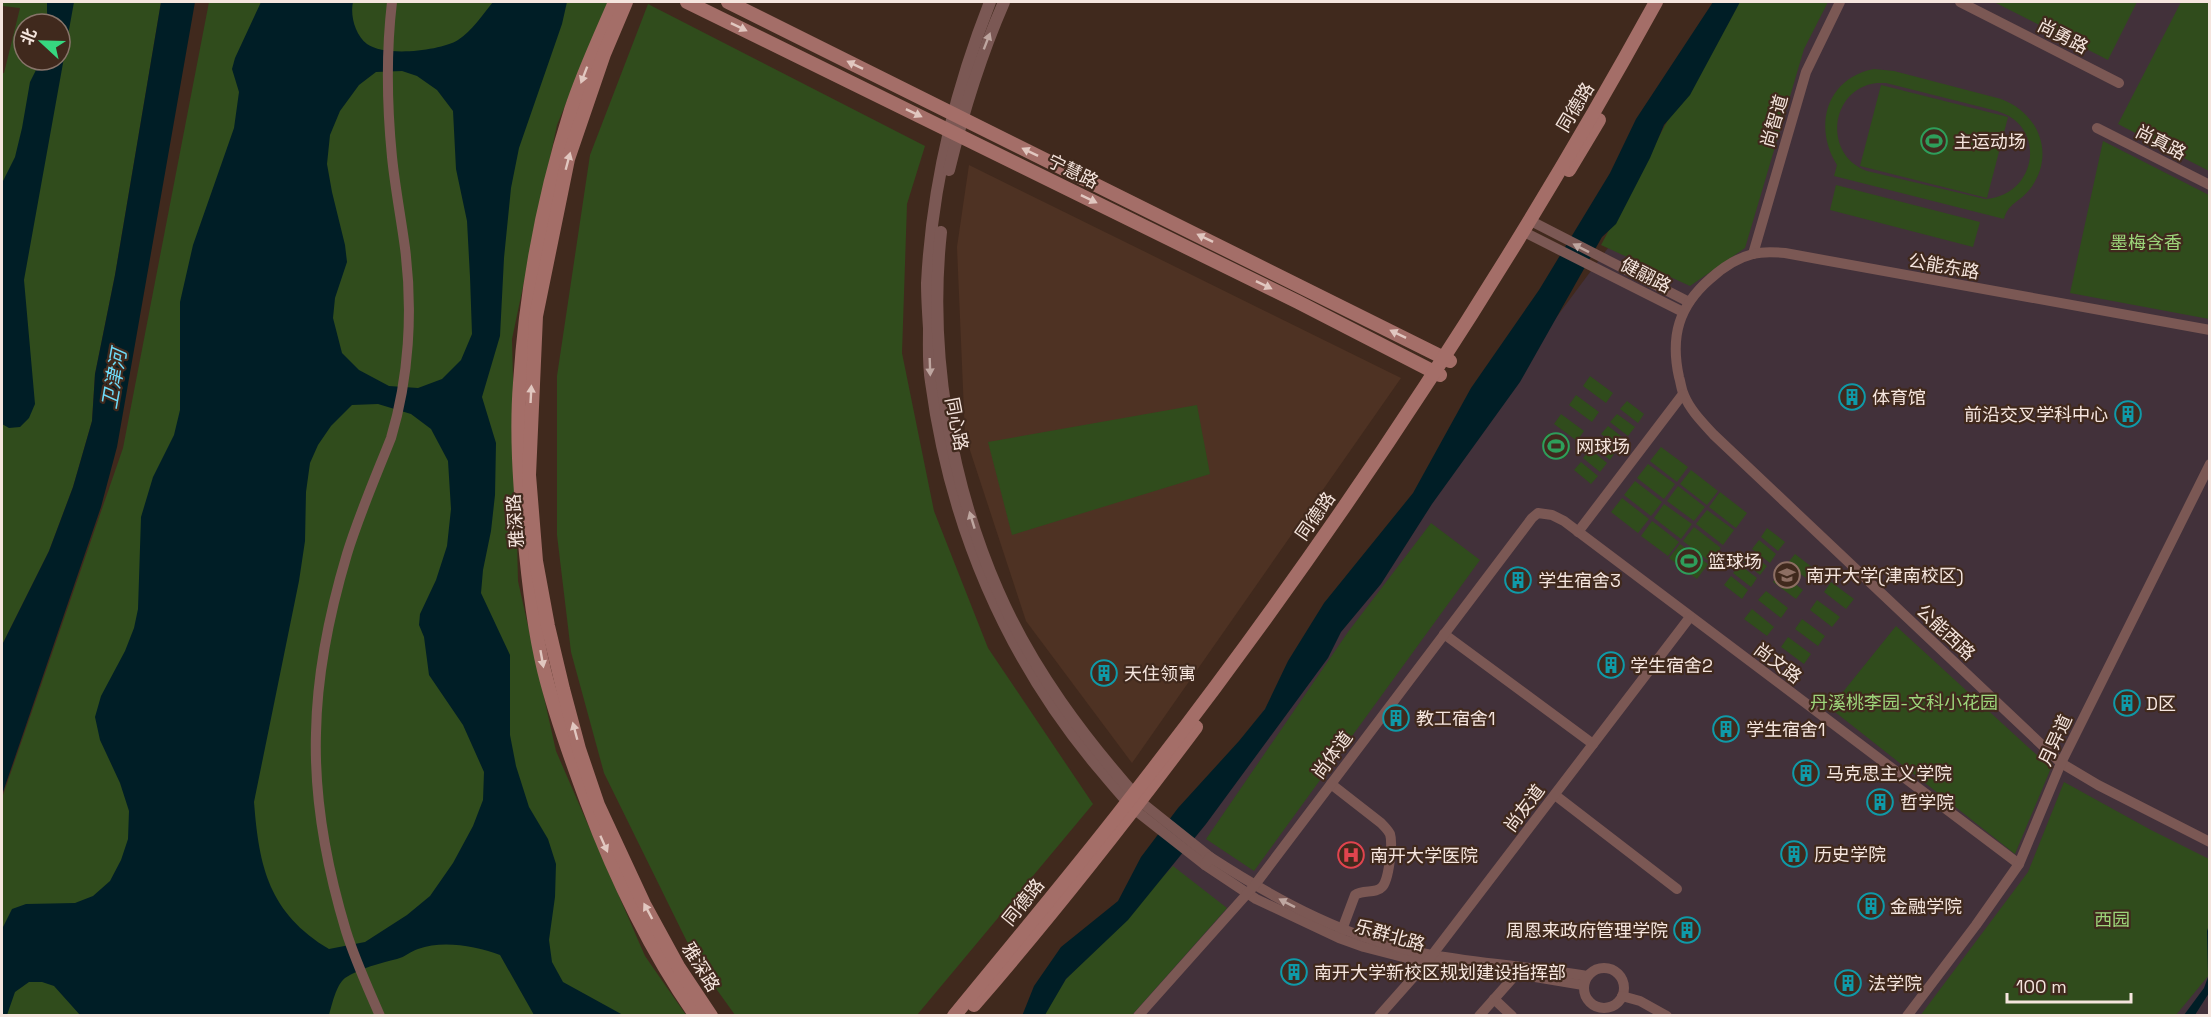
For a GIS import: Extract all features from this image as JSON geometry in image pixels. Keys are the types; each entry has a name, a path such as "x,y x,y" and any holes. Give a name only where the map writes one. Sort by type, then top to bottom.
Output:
{"main road":[{"name":"雅深路","path":"615,2 589,63 563,135 554,166 527,299 519,385 520,482 529,584 544,669 566,745 598,831 627,896 678,990 696,1016"},
{"name":"雅深路","path":"626,2 604,54 568,159 536,316 529,475 536,561 563,689 579,749 598,805 644,904 679,968 711,1016"},
{"name":"宁慧路","path":"687,2 1437,373"},
{"name":"宁慧路","path":"728,2 1447,359"},
{"name":"同德路","path":"1529,228 1656,2"},
{"name":"同德路","path":"965,1016 1030,939 1134,802 1447,359 1585,144 1666,2"},
{"name":"同德路","path":"954,1016 1134,802"}],"street":[{"path":"380,1016 346,931 322,828 316,733 321,677 347,553 396,421 405,368 409,324 406,251 392,157 389,89 388,37 392,2"},
{"name":"同心路","path":"990,2 973,45 935,205 927,284 930,380 952,492 968,541 1014,644 1038,686 1076,741 1134,802"},
{"name":"同心路","path":"957,116 1004,2"},
{"name":"尚智道","path":"1753,254 1806,72 1840,2"},
{"name":"尚勇路","path":"1960,2 2119,83"},
{"name":"尚真路","path":"2097,128 2210,185"},
{"path":"1529,228 1560,243"},
{"name":"健翮路","path":"1560,243 1600,257 1686,307"},
{"name":"健翮路","path":"1560,243 1593,267 1686,307"},
{"name":"公能东路","path":"1686,307 1695,292 1723,268 1753,254 1785,253 2210,330"},
{"name":"公能西路","path":"1686,307 1675,345 1676,364 1683,394 1697,416 1714,435 2061,763 2097,785 2210,842"},
{"path":"1578,532 1683,394"},
{"name":"月异道","path":"1907,1016 2019,864 2061,763 2210,464"},
{"name":"尚文路","path":"1545,512 1564,521 2019,864"},
{"name":"尚体道","path":"1138,1016 1251,890 1532,518 1538,513 1545,512"},
{"name":"尚友道","path":"1379,1016 1429,959 1690,617"},
{"path":"1444,634 1593,744"},
{"path":"1331,784 1381,823 1387,829 1391,839 1388,875 1383,886 1378,890 1360,891 1355,895 1341,933"},
{"path":"1555,795 1677,889"},
{"name":"乐群北路","path":"1134,802 1208,861 1294,919 1341,933 1364,947 1429,959 1585,980"},
{"path":"1603,967 1615,970 1624,984 1622,996 1615,1005 1598,1008 1585,997 1585,980 1591,971 1603,967"},
{"path":"1479,1016 1519,970"},
{"path":"1622,996 1640,1001 1667,1016"},
{"path":"1494,999 1512,1016"}],"shaded area":[{"name":"南开大学(津南校区)","path":"1743,2 2209,2 2209,1015 1030,1016 1122,901 1608,248"},
{"path":"969,165 1401,378 1132,763 1026,621 965,435 957,247"}],"green space":[{"path":"2,2 161,2 115,275 95,374 92,421 73,487 49,551 2,645 2,73 4,73 12,40 12,72 72,72 72,12 19,12 20,8 2,6"},
{"path":"209,2 608,2 557,125 512,339 518,581 556,751 645,956 686,1015 2,1016 2,798 123,448"},
{"path":"1731,2 1828,2 1804,49 1745,248 1690,286 1601,245"},
{"path":"1994,2 2137,2 2108,60"},
{"path":"2181,2 2209,2 2209,171 2118,124"},
{"path":"648,4 925,146 907,204 902,353 934,511 988,648 1093,804 917,1015 735,1015 697,962 604,773 571,652 557,535 557,376 590,155"},
{"name":"主运动场","path":"1874,69 1894,71 2001,99 2014,105 2025,114 2040,136 2042,163 2038,176 2030,189 2011,206 2004,219 1834,176 1837,165 1826,135 1829,106 1835,93 1845,82 1858,74","holes":["1886,83 1997,111 2013,119 2024,131 2029,145 2030,160 2025,174 2016,186 2003,195 1985,199 1867,171 1853,163 1843,151 1838,137 1841,109 1849,97 1861,88"]},
{"name":"主运动场","path":"1881,85 2008,117 1987,198 1860,166"},
{"name":"墨梅含香","path":"2103,141 2209,195 2209,319 2070,293"},
{"path":"1836,185 1980,222 1973,247 1830,210"},
{"name":"网球场","path":"1590,376 1613,393 1606,403 1583,386"},
{"name":"网球场","path":"1576,395 1599,412 1592,422 1569,405"},
{"path":"1627,401 1644,414 1638,423 1620,409"},
{"path":"1197,405 1210,474 1012,535 988,442"},
{"name":"网球场","path":"1561,414 1584,431 1577,441 1554,424"},
{"path":"1617,414 1635,427 1628,436 1610,422"},
{"path":"1608,426 1625,439 1619,448 1601,434"},
{"name":"网球场","path":"1548,433 1571,449 1564,459 1541,443"},
{"path":"1599,437 1616,451 1610,460 1592,446"},
{"path":"1661,447 1688,467 1677,482 1650,461"},
{"path":"1590,449 1607,463 1600,472 1583,458"},
{"path":"1581,462 1598,476 1591,484 1574,470"},
{"path":"1648,464 1675,484 1664,499 1637,478"},
{"name":"篮球场","path":"1691,470 1718,491 1707,505 1680,484"},
{"path":"1635,481 1662,502 1651,516 1624,495"},
{"name":"篮球场","path":"1678,486 1705,507 1694,521 1667,501"},
{"name":"篮球场","path":"1720,492 1747,513 1736,528 1709,507"},
{"path":"1622,498 1649,519 1638,533 1611,512"},
{"name":"篮球场","path":"1664,504 1692,524 1681,539 1654,518"},
{"name":"篮球场","path":"1707,510 1734,530 1723,545 1696,524"},
{"name":"篮球场","path":"1652,521 1679,542 1668,556 1641,536"},
{"path":"1431,523 1480,560 1254,871 1206,839 1348,632"},
{"name":"篮球场","path":"1694,527 1721,548 1710,562 1683,541"},
{"path":"1767,528 1785,542 1778,551 1761,537"},
{"path":"1759,540 1776,554 1770,563 1752,549"},
{"name":"篮球场","path":"1680,544 1708,564 1697,579 1669,558"},
{"path":"1749,552 1767,566 1760,575 1743,561"},
{"path":"1795,554 1817,571 1810,581 1787,564"},
{"path":"1740,565 1757,578 1751,587 1733,573"},
{"path":"1780,572 1803,590 1796,599 1773,582"},
{"path":"1731,576 1748,590 1742,599 1724,585"},
{"path":"1831,582 1854,599 1846,609 1824,592"},
{"path":"1766,591 1788,608 1781,618 1758,600"},
{"path":"1817,600 1840,617 1832,627 1810,610"},
{"path":"1752,609 1774,627 1767,636 1744,619"},
{"path":"1802,619 1825,636 1818,646 1795,629"},
{"name":"丹溪桃李园-文科小花园","path":"1896,626 2051,768 2015,854 1830,708"},
{"path":"1788,637 1811,654 1804,664 1781,647"},
{"name":"西园","path":"2064,782 2209,859 2209,975 2176,1015 1920,1016 2028,872"},
{"path":"1173,866 1227,908 1132,1015 1042,1016 1066,979"}],"water":[{"path":"47,2 74,2 72,13 47,12"},
{"name":"卫津河","path":"161,2 195,2 117,447 101,507 2,795 2,645 49,551 73,487 92,421 95,374 115,275"},
{"path":"261,2 353,2 354,24 359,35 367,44 386,50 412,51 439,47 458,40 473,27 493,2 567,2 562,24 519,148 511,188 500,336 482,397 496,443 495,495 481,593 510,655 510,735 516,766 529,807 548,839 556,864 555,897 549,940 552,962 563,982 623,1015 534,1015 500,955 470,947 438,945 418,949 400,958 351,974 339,985 329,1015 80,1015 54,986 42,982 29,982 15,992 7,1015 2,1016 2,929 12,909 26,904 75,903 93,896 110,881 121,860 128,839 129,811 120,783 100,740 95,717 101,696 125,651 134,628 138,609 141,517 153,477 174,435 180,410 180,302 193,245 234,128 239,92 232,69","holes":["402,71 417,76 437,90 453,111 456,169 467,221 470,277 472,334 461,360 442,379 418,388 389,386 359,370 342,353 333,318 335,298 347,262 327,164 330,135 340,111 359,85 376,72","378,404 411,414 431,429 448,461 451,509 447,546 436,580 420,614 419,625 424,637 429,675 463,725 484,772 483,800 473,826 453,863 430,896 407,915 365,942 329,949 309,935 280,904 264,868 254,802 299,581 305,541 306,492 310,463 318,445 331,426 352,405"]},
{"path":"1713,2 1740,2 1690,95 1664,125 1616,224 1602,237 1520,382 1432,504 1381,584 1341,632 1328,658 1206,824 1128,920 1066,979 1045,1015 1022,1016 1034,986 1061,947 1118,901 1141,857 1178,808 1265,709 1288,661 1324,603 1413,493 1471,388 1539,290 1610,173 1636,119"},
{"path":"35,72 61,72 24,280 35,404 29,418 20,427 9,428 2,424 2,183 15,157 30,82"},
{"path":"2209,925 2209,993 2195,1015 2184,1015 2204,988 2208,977 2207,931"}],"place":[{"name":"主运动场","path":"1934,141"},
{"name":"体育馆","path":"1852,397"},
{"name":"前沿交叉学科中心","path":"2128,414"},
{"name":"网球场","path":"1556,446"},
{"name":"篮球场","path":"1689,561"},
{"name":"南开大学(津南校区)","path":"1787,575"},
{"name":"学生宿舍3","path":"1518,580"},
{"name":"学生宿舍2","path":"1611,665"},
{"name":"天住领寓","path":"1104,673"},
{"name":"D区","path":"2127,703"},
{"name":"教工宿舍1","path":"1396,718"},
{"name":"学生宿舍1","path":"1726,729"},
{"name":"马克思主义学院","path":"1806,773"},
{"name":"哲学院","path":"1880,802"},
{"name":"历史学院","path":"1794,854"},
{"name":"南开大学医院","path":"1351,855"},
{"name":"金融学院","path":"1871,906"},
{"name":"周恩来政府管理学院","path":"1687,930"},
{"name":"南开大学新校区规划建设指挥部","path":"1294,972"},
{"name":"法学院","path":"1848,983"}]}
